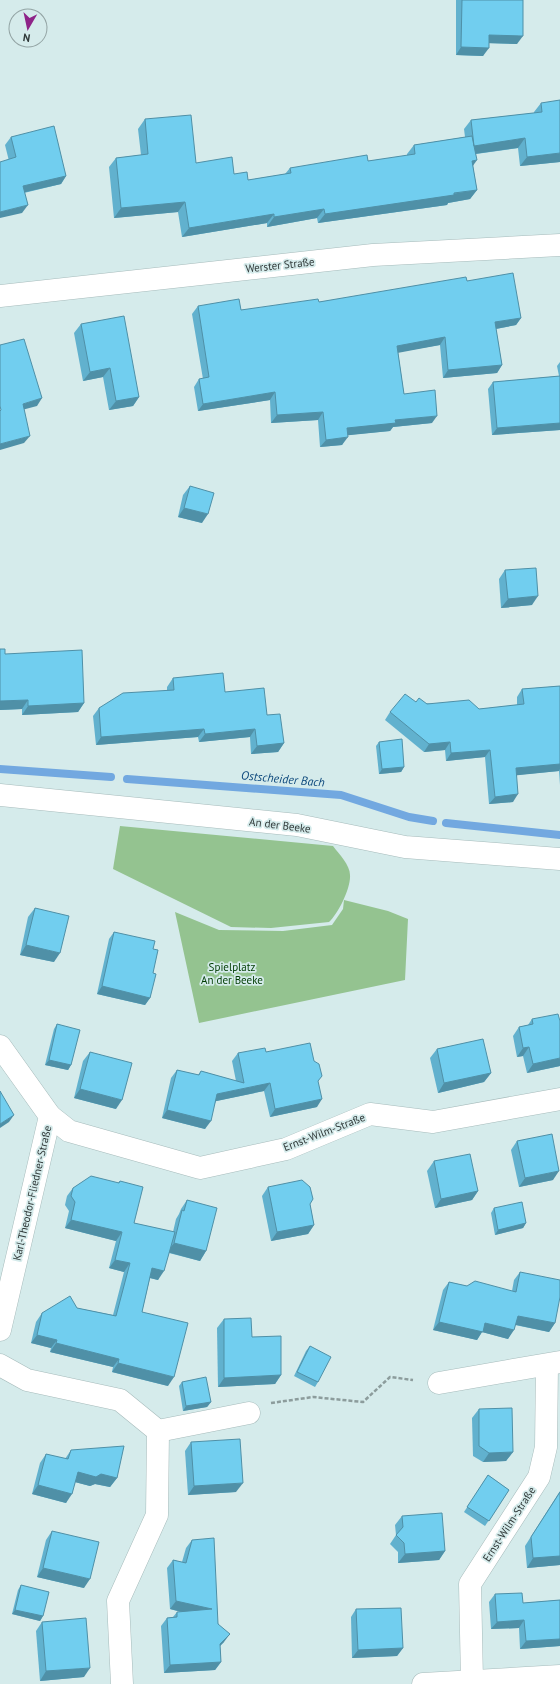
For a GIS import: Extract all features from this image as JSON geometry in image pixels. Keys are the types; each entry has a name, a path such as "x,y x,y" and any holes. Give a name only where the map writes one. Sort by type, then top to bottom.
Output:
{"street":[{"name":"Werster Straße","path":"0,296 373,255 560,245"},
{"name":"An der Beeke","path":"0,795 297,825 405,847 560,859"},
{"name":"Karl-Theodor-Fliedner-Straße","path":"0,1046 50,1116 0,1330"},
{"name":"Ernst-Wilm-Straße","path":"50,1116 69,1131 200,1168 286,1149 370,1114 433,1122 560,1099"},
{"name":"Ernst-Wilm-Straße","path":"439,1383 553,1364 546,1447 539,1477 470,1584 472,1681"},
{"path":"0,1365 27,1380 120,1400 158,1431"},
{"path":"158,1431 249,1413"},
{"path":"122,1684 118,1601 157,1515 158,1431"},
{"path":"423,1684 560,1676"}],"path":[{"path":"249,1413 254,1405 313,1397 363,1402 390,1377 439,1383"}],"green space":[{"path":"120,826 333,846 344,860 350,871 350,880 340,907 329,922 271,928 231,927 113,869"},
{"name":"Spielplatz An der Beeke","path":"344,900 388,911 408,919 405,980 199,1023 175,912 219,930 283,931 332,925 343,909"}],"building":[{"path":"462,0 523,0 523,36 489,35 489,48 461,47"},
{"path":"560,100 560,153 527,157 525,138 474,146 471,120 542,112 541,103"},
{"path":"191,115 196,163 232,157 234,174 247,172 248,180 291,173 290,168 367,155 368,161 415,154 414,145 472,136 477,160 472,161 477,190 454,193 454,195 325,214 324,209 274,217 274,214 189,228 185,202 121,208 116,158 148,154 145,119"},
{"path":"54,126 66,176 23,186 28,205 0,212 0,162 16,157 11,137"},
{"path":"513,273 521,318 495,322 502,365 448,370 445,337 397,346 404,394 435,390 437,416 395,420 396,423 347,428 348,437 326,440 323,412 277,415 275,392 203,404 199,379 209,377 198,306 239,299 241,310 318,299 319,302 466,277 467,281"},
{"path":"124,316 139,397 116,401 110,368 90,372 81,324"},
{"path":"24,339 42,398 23,404 30,436 0,444 0,345"},
{"path":"560,376 560,423 497,428 493,382"},
{"path":"190,486 214,493 208,514 184,508"},
{"path":"536,568 538,596 508,599 505,570"},
{"path":"0,649 5,649 5,654 82,650 84,703 28,706 28,700 0,701"},
{"path":"223,673 225,692 264,688 267,715 280,714 284,743 257,746 255,729 205,734 204,729 101,737 99,708 123,693 174,690 173,678"},
{"path":"560,686 560,764 516,768 518,794 495,797 490,750 451,753 450,742 429,744 390,712 405,694 416,702 419,698 427,704 469,700 479,709 524,704 522,689"},
{"path":"402,739 404,767 382,769 379,742"},
{"path":"35,908 69,916 60,953 26,945"},
{"path":"114,932 155,941 153,949 158,950 153,973 156,974 150,998 102,986"},
{"path":"558,1014 560,1021 560,1058 533,1064 529,1047 523,1048 519,1027 533,1024 532,1019"},
{"path":"57,1024 80,1030 71,1065 49,1060"},
{"path":"483,1039 491,1073 444,1083 437,1049"},
{"path":"310,1043 314,1061 319,1064 322,1076 318,1081 322,1099 275,1109 270,1083 217,1094 211,1121 167,1110 177,1070 199,1075 201,1071 244,1083 238,1053 265,1048 266,1052"},
{"path":"90,1052 132,1063 122,1100 80,1089"},
{"path":"0,1091 14,1115 0,1124"},
{"path":"552,1134 559,1171 525,1178 517,1141"},
{"path":"470,1154 478,1191 441,1199 434,1161"},
{"path":"91,1176 143,1187 134,1223 175,1232 164,1271 152,1268 142,1312 188,1323 174,1377 118,1363 119,1359 56,1343 57,1340 37,1335 42,1313 70,1296 77,1308 116,1316 130,1263 115,1260 122,1232 71,1220 75,1202 71,1196 73,1188"},
{"path":"302,1180 310,1187 313,1199 310,1204 314,1225 277,1232 268,1187"},
{"path":"187,1200 217,1208 206,1251 174,1243 182,1210 184,1211"},
{"path":"522,1202 526,1223 498,1230 494,1208"},
{"path":"520,1272 560,1280 560,1297 555,1323 518,1316 514,1330 485,1323 483,1332 439,1322 449,1282 467,1286 475,1281 516,1292"},
{"path":"251,1318 252,1337 281,1336 281,1375 224,1378 224,1319"},
{"path":"310,1346 331,1357 318,1382 297,1372"},
{"path":"206,1377 211,1402 186,1406 182,1382"},
{"path":"512,1408 513,1452 489,1453 479,1446 479,1409"},
{"path":"240,1439 243,1483 194,1486 191,1442"},
{"path":"124,1446 117,1478 101,1474 96,1477 78,1472 72,1494 38,1485 46,1454 68,1459 71,1450"},
{"path":"488,1475 509,1490 489,1521 467,1507"},
{"path":"560,1492 560,1556 533,1558 531,1537"},
{"path":"442,1513 445,1551 405,1554 404,1543 396,1535 403,1527 402,1516"},
{"path":"52,1531 99,1542 90,1579 43,1568"},
{"path":"214,1538 218,1624 230,1634 220,1644 221,1662 170,1665 167,1618 177,1617 177,1612 212,1609 176,1601 173,1560 186,1563 192,1540"},
{"path":"21,1585 49,1592 43,1616 15,1610"},
{"path":"522,1593 523,1603 560,1600 560,1639 526,1641 524,1620 497,1622 495,1594"},
{"path":"401,1608 403,1648 358,1650 356,1609"},
{"path":"86,1618 90,1668 46,1671 42,1622"}],"waterway":[{"name":"Ostscheider Bach","path":"0,769 111,777"},
{"name":"Ostscheider Bach","path":"127,779 341,795 409,817 433,821"},
{"name":"Ostscheider Bach","path":"446,823 560,835"}]}
